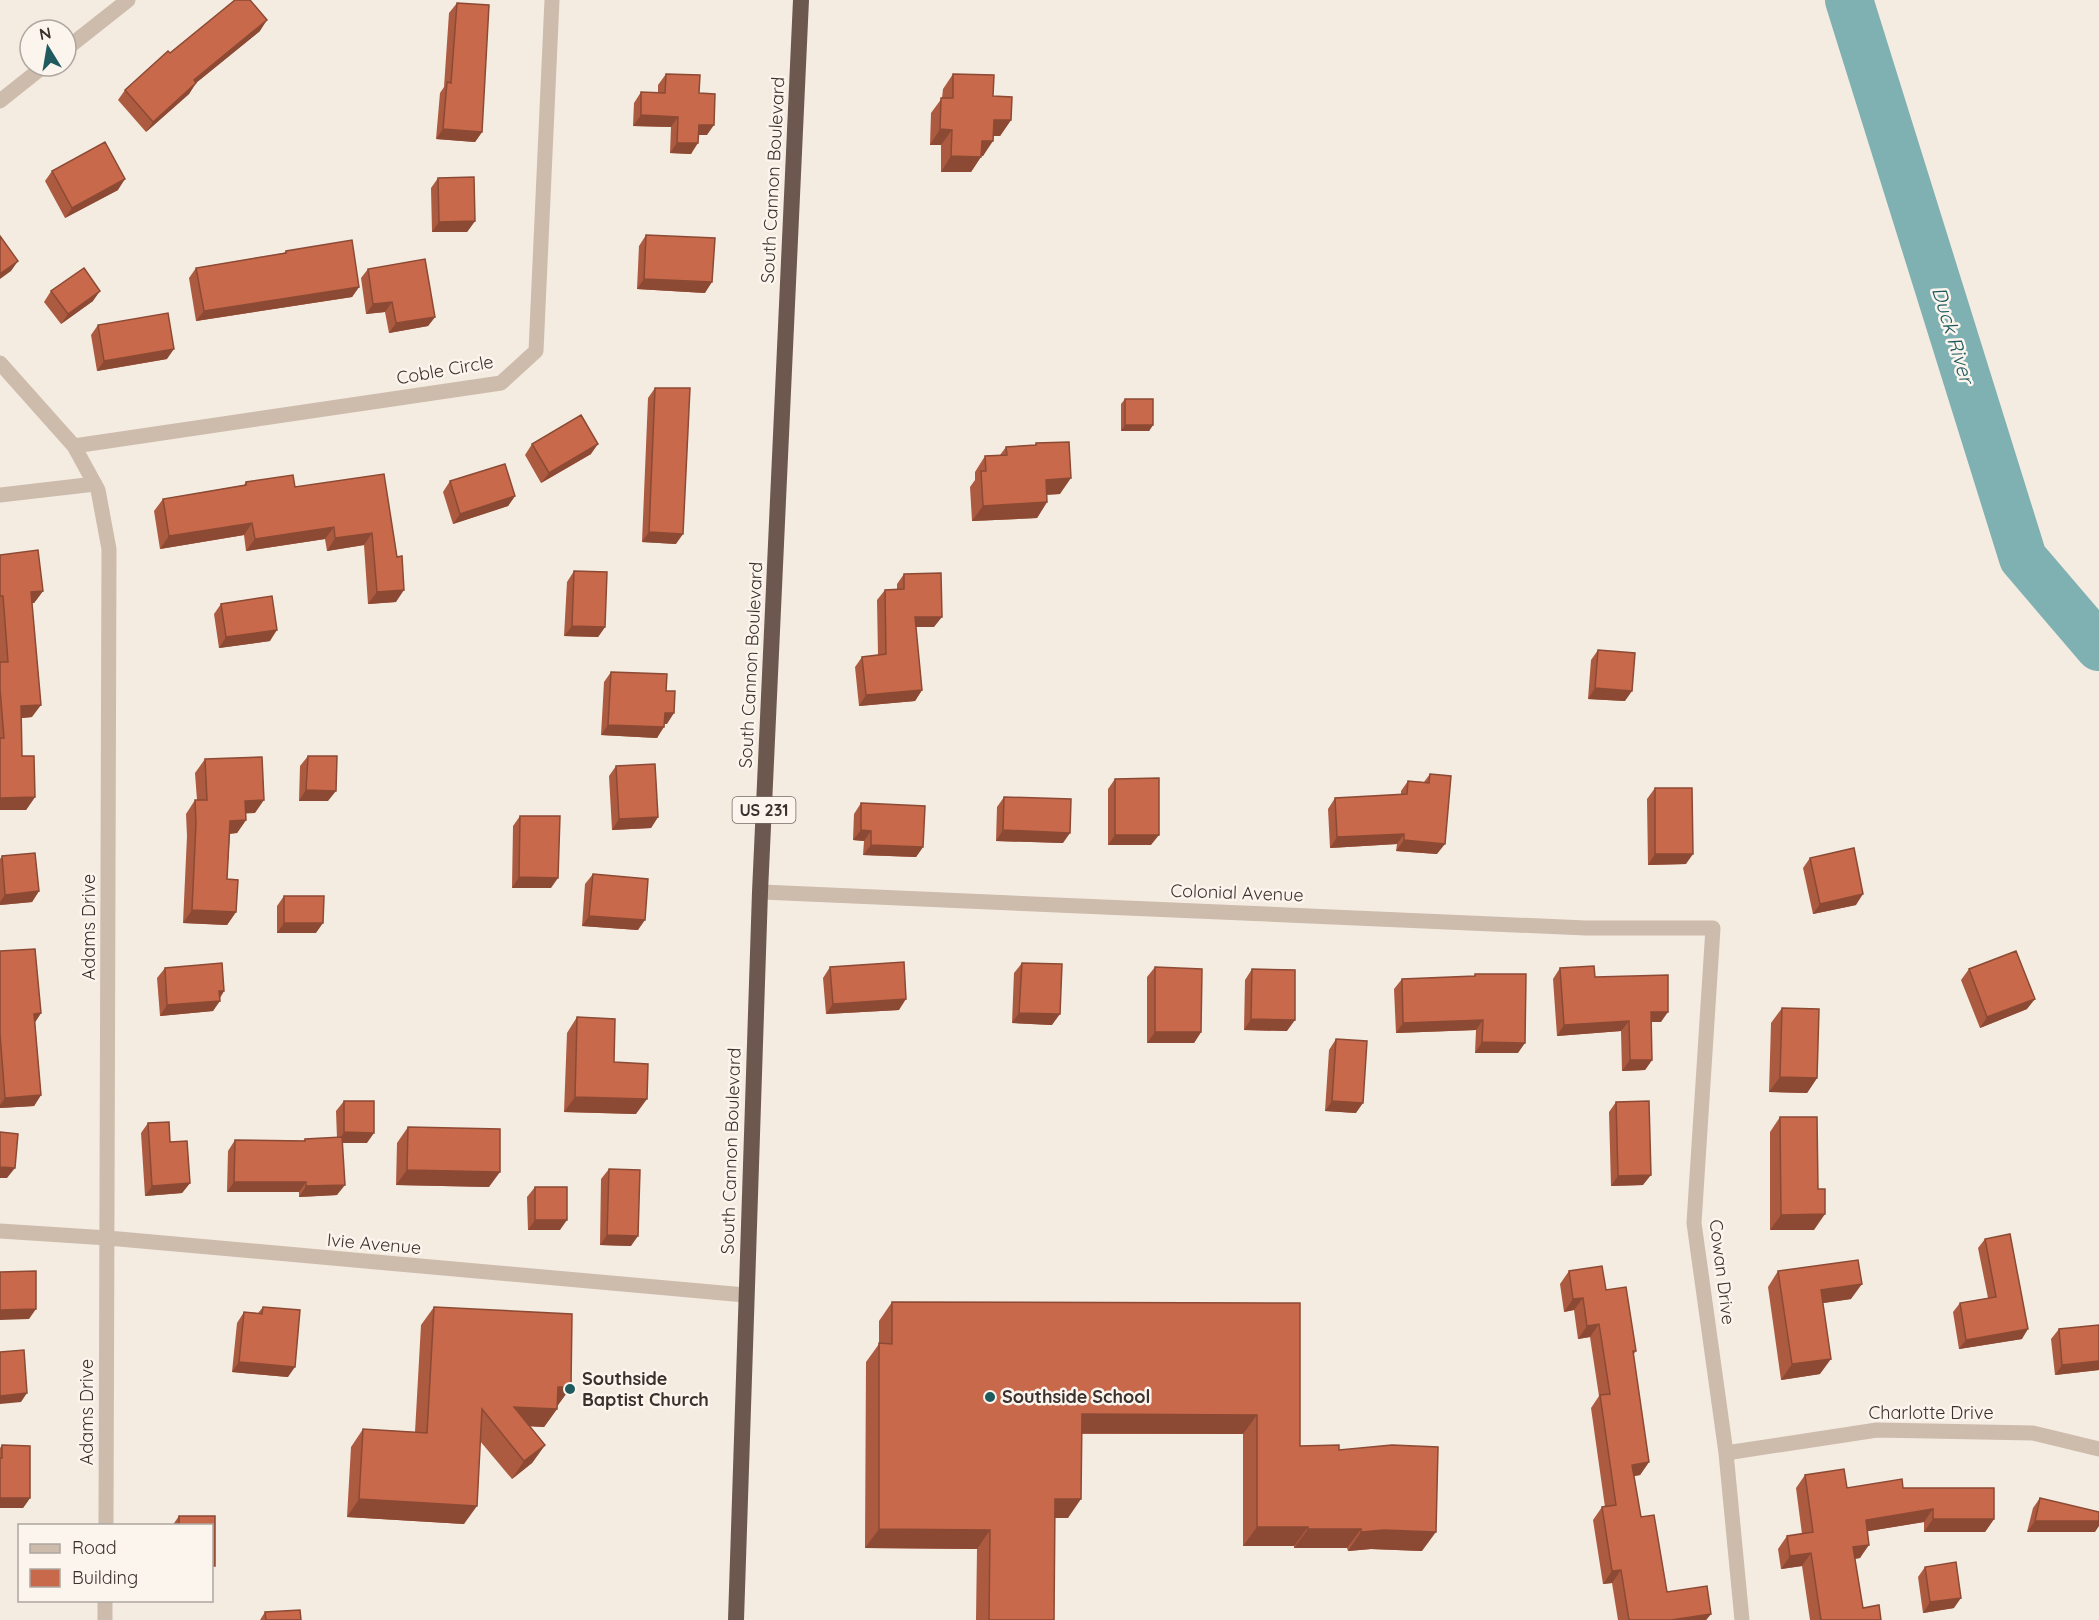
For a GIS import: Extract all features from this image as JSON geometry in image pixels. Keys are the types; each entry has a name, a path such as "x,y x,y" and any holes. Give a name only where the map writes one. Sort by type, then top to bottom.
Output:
{"highway":[{"name":"South Cannon Boulevard","path":"736,1620 760,892 801,0"}],"street":[{"path":"78,40 128,0"},
{"name":"Coble Circle","path":"74,446 501,383 536,351 552,0"},
{"path":"0,101 29,78"},
{"name":"Adams Drive","path":"0,363 74,446 98,490 109,549 106,1524"},
{"path":"0,495 95,484"},
{"name":"Colonial Avenue","path":"760,892 1574,927 1713,928"},
{"name":"Cowan Drive","path":"1713,928 1694,1223 1726,1453 1742,1620"},
{"name":"Ivie Avenue","path":"0,1231 108,1238 745,1295"},
{"name":"Charlotte Drive","path":"1726,1453 1877,1430 2033,1433 2099,1449"},
{"path":"105,1602 105,1620"}],"building":[{"path":"235,0 250,0 267,20 194,80 196,83 153,122 125,90 168,51 170,53"},
{"path":"457,3 489,5 482,132 443,129 447,82 451,83"},
{"path":"666,74 700,75 699,93 715,94 714,125 699,125 698,143 677,143 678,117 641,115 641,92 665,93"},
{"path":"953,74 994,75 993,96 1012,97 1011,120 994,120 993,141 982,141 981,157 951,156 952,130 940,129 941,98 953,98"},
{"path":"105,142 125,179 72,208 52,171"},
{"path":"474,177 475,221 439,222 438,178"},
{"path":"646,235 715,238 712,282 644,279"},
{"path":"0,236 18,261 0,274"},
{"path":"352,240 359,287 204,311 196,268"},
{"path":"425,259 435,317 396,323 392,302 373,304 368,269"},
{"path":"84,268 100,291 68,314 51,291"},
{"path":"168,313 174,349 104,361 98,325"},
{"path":"655,388 690,388 683,534 649,532"},
{"path":"1125,399 1153,399 1153,425 1125,425"},
{"path":"581,415 598,444 549,473 532,444"},
{"path":"1069,442 1071,478 1046,480 1047,502 983,506 981,471 986,471 985,456 1007,455 1006,447"},
{"path":"505,464 515,496 460,514 450,481"},
{"path":"384,474 397,557 402,556 404,590 377,592 372,533 335,538 334,527 255,539 252,523 169,536 163,499 293,475 295,487"},
{"path":"38,550 43,591 31,592 41,705 21,706 22,756 34,756 35,797 0,798 0,738 4,738 0,662 8,662 3,596 0,596 0,555"},
{"path":"574,571 607,572 605,627 572,626"},
{"path":"941,573 942,617 915,617 922,690 866,695 862,657 886,654 885,590 904,589 904,574"},
{"path":"272,596 277,630 226,637 221,604"},
{"path":"1598,650 1635,653 1632,691 1595,688"},
{"path":"611,672 667,674 666,691 675,691 674,713 665,713 664,727 608,725"},
{"path":"308,756 337,756 336,791 306,790"},
{"path":"262,757 264,800 245,801 246,820 230,821 227,879 238,880 236,912 192,910 195,800 207,800 205,759"},
{"path":"655,764 658,817 619,819 616,766"},
{"path":"1430,774 1451,776 1445,844 1404,840 1404,834 1337,837 1335,798 1407,794 1408,781 1429,783"},
{"path":"1159,778 1159,835 1115,835 1115,779"},
{"path":"1655,788 1692,788 1693,854 1655,854"},
{"path":"1004,797 1071,799 1070,833 1003,830"},
{"path":"861,803 925,806 923,847 871,845 871,831 861,830"},
{"path":"520,816 560,816 558,878 519,877"},
{"path":"1854,848 1863,894 1820,904 1810,858"},
{"path":"35,853 39,891 5,895 2,856"},
{"path":"593,874 648,879 645,920 589,916"},
{"path":"284,896 324,896 323,923 284,923"},
{"path":"35,949 41,1013 34,1014 41,1095 5,1098 0,1034 0,951"},
{"path":"2016,951 2035,999 1987,1017 1969,969"},
{"path":"904,962 906,999 833,1004 830,967"},
{"path":"222,963 224,991 219,991 220,1001 167,1005 165,968"},
{"path":"1022,963 1062,964 1060,1014 1019,1013"},
{"path":"1594,966 1595,977 1668,975 1668,1012 1651,1012 1652,1060 1630,1060 1629,1021 1564,1025 1560,968"},
{"path":"1155,967 1202,969 1201,1032 1155,1032"},
{"path":"1252,969 1295,970 1295,1020 1251,1019"},
{"path":"1475,974 1526,974 1525,1043 1482,1042 1483,1020 1403,1023 1402,979 1475,976"},
{"path":"1782,1008 1819,1009 1817,1078 1780,1077"},
{"path":"577,1017 615,1019 614,1062 648,1064 647,1099 575,1097"},
{"path":"1336,1039 1367,1041 1363,1103 1332,1101"},
{"path":"344,1101 374,1101 374,1133 344,1132"},
{"path":"1649,1101 1651,1175 1618,1176 1616,1102"},
{"path":"1780,1117 1817,1117 1818,1189 1825,1189 1825,1214 1781,1215"},
{"path":"169,1122 170,1142 187,1141 190,1183 152,1186 148,1123"},
{"path":"408,1127 500,1129 500,1172 407,1170"},
{"path":"0,1132 18,1134 15,1168 0,1167"},
{"path":"342,1137 345,1185 306,1186 306,1182 234,1182 235,1140 305,1141 305,1139"},
{"path":"609,1169 640,1170 638,1236 607,1235"},
{"path":"535,1187 567,1187 567,1220 535,1220"},
{"path":"2010,1234 2028,1329 1966,1340 1960,1303 1996,1297 1985,1239"},
{"path":"1858,1260 1862,1284 1821,1290 1831,1359 1792,1364 1778,1271"},
{"path":"1602,1266 1606,1290 1626,1287 1636,1351 1633,1351 1649,1462 1632,1465 1641,1517 1654,1515 1667,1592 1707,1586 1711,1614 1671,1620 1629,1620 1621,1570 1612,1571 1602,1507 1616,1505 1600,1395 1610,1394 1599,1324 1587,1326 1583,1298 1573,1299 1569,1271"},
{"path":"36,1271 36,1309 0,1310 0,1272"},
{"path":"892,1302 1300,1303 1300,1446 1339,1445 1339,1450 1392,1445 1438,1447 1436,1532 1384,1530 1361,1532 1361,1529 1257,1527 1257,1415 1082,1414 1081,1499 1055,1499 1054,1620 989,1620 990,1530 879,1529 879,1343 892,1344"},
{"path":"263,1307 300,1310 295,1367 239,1362 244,1312 262,1314"},
{"path":"434,1307 572,1314 571,1387 558,1387 557,1409 514,1407 545,1445 524,1461 482,1409 477,1506 359,1499 363,1429 427,1433"},
{"path":"2099,1325 2099,1361 2062,1365 2059,1329"},
{"path":"24,1350 27,1393 0,1396 0,1352"},
{"path":"2,1445 30,1446 30,1498 0,1498"},
{"path":"1844,1469 1847,1488 1902,1479 1903,1488 1994,1488 1994,1519 1933,1519 1933,1509 1866,1520 1869,1545 1853,1547 1863,1608 1879,1605 1881,1620 1821,1620 1811,1553 1790,1556 1787,1536 1813,1532 1805,1475"},
{"path":"2040,1498 2099,1512 2099,1521 2035,1521"},
{"path":"179,1516 215,1516 215,1566 213,1566 213,1524 179,1524"},
{"path":"1956,1562 1961,1598 1930,1602 1925,1567"},
{"path":"300,1610 301,1620 266,1620 265,1612"}],"waterway":[{"name":"Duck River","path":"1849,0 2023,558 2099,647"}],"place":[{"name":"Southside Baptist Church","path":"570,1389"},
{"name":"Southside School","path":"990,1397"}]}
